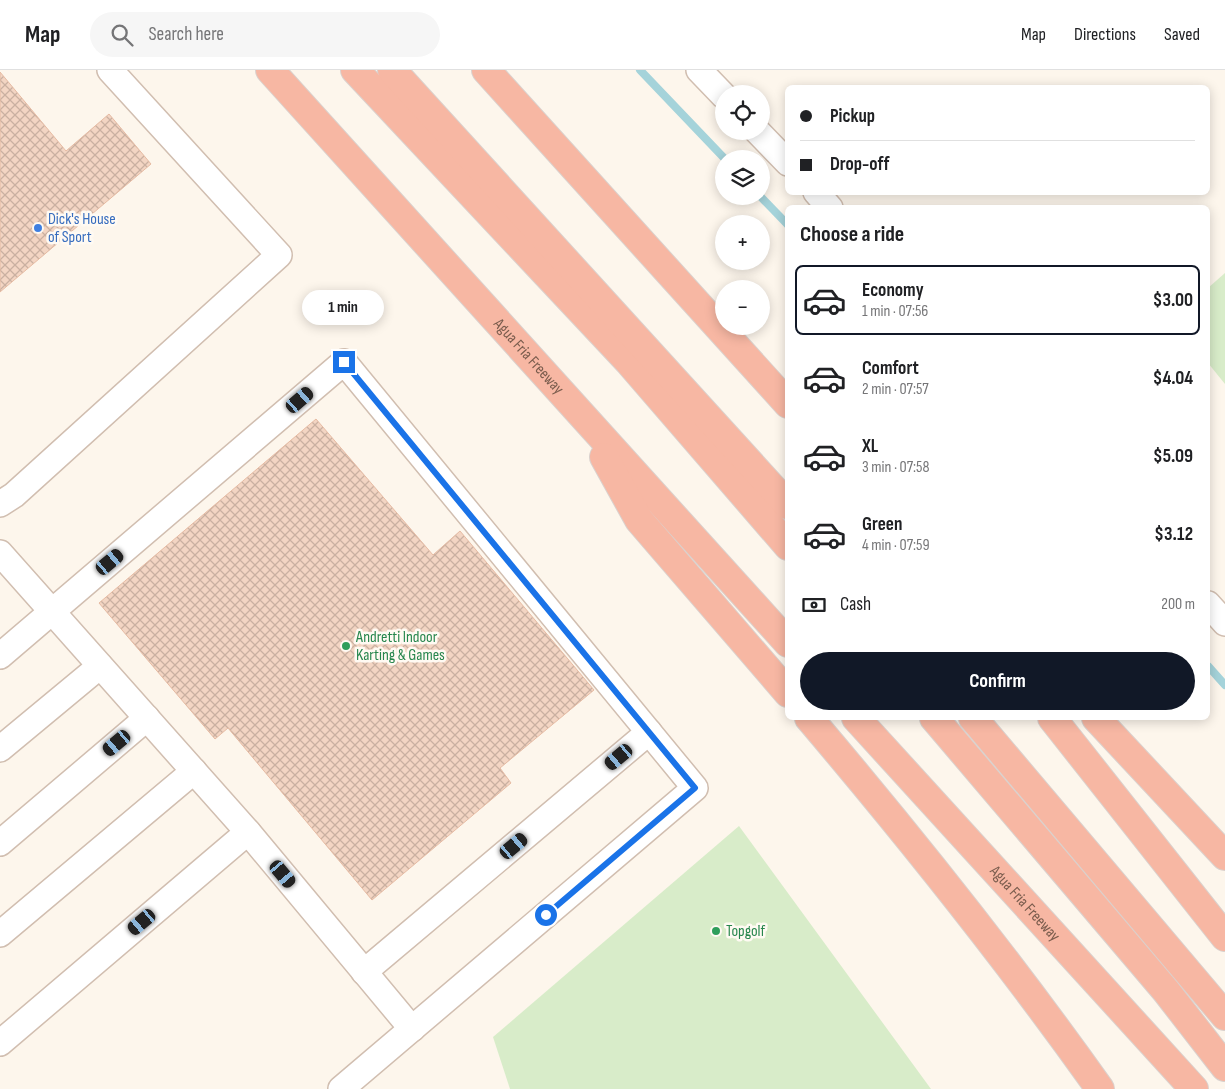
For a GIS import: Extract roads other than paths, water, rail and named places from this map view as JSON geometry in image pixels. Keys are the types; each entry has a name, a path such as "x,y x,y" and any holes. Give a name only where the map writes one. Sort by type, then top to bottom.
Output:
{"highway":[{"name":"Agua Fria Freeway","path":"270,70 583,419 785,640"},
{"path":"355,70 629,362 785,543"},
{"path":"392,70 785,502"},
{"path":"486,70 715,319"},
{"path":"729,335 785,400"},
{"path":"735,335 785,373"},
{"path":"583,419 639,520 785,690"},
{"path":"810,720 895,822 1020,982 1100,1089"},
{"name":"Agua Fria Freeway","path":"858,720 1194,1089"},
{"path":"936,720 1166,991 1225,1066"},
{"path":"975,720 1225,1016"},
{"path":"1054,720 1225,937"},
{"path":"1098,720 1225,856"}],"lane":[{"path":"0,504 14,495 279,255 110,70"},
{"path":"699,70 715,87"},
{"path":"766,140 785,160"},
{"path":"819,195 827,205"},
{"path":"0,656 344,362 695,788 341,1089"},
{"path":"0,553 248,832 412,1029"},
{"path":"1210,606 1225,623"},
{"path":"0,749 100,666"},
{"path":"0,843 146,718"},
{"path":"364,972 648,732"},
{"path":"0,934 194,771"},
{"path":"0,1042 248,832"}],"waterway":[{"path":"640,70 716,150"},
{"path":"769,205 785,222"},
{"path":"1210,668 1225,685"}],"place":[{"name":"Dick's House of Sport","path":"38,228"},
{"name":"Andretti Indoor Karting & Games","path":"346,646"},
{"name":"Topgolf","path":"716,931"}]}
